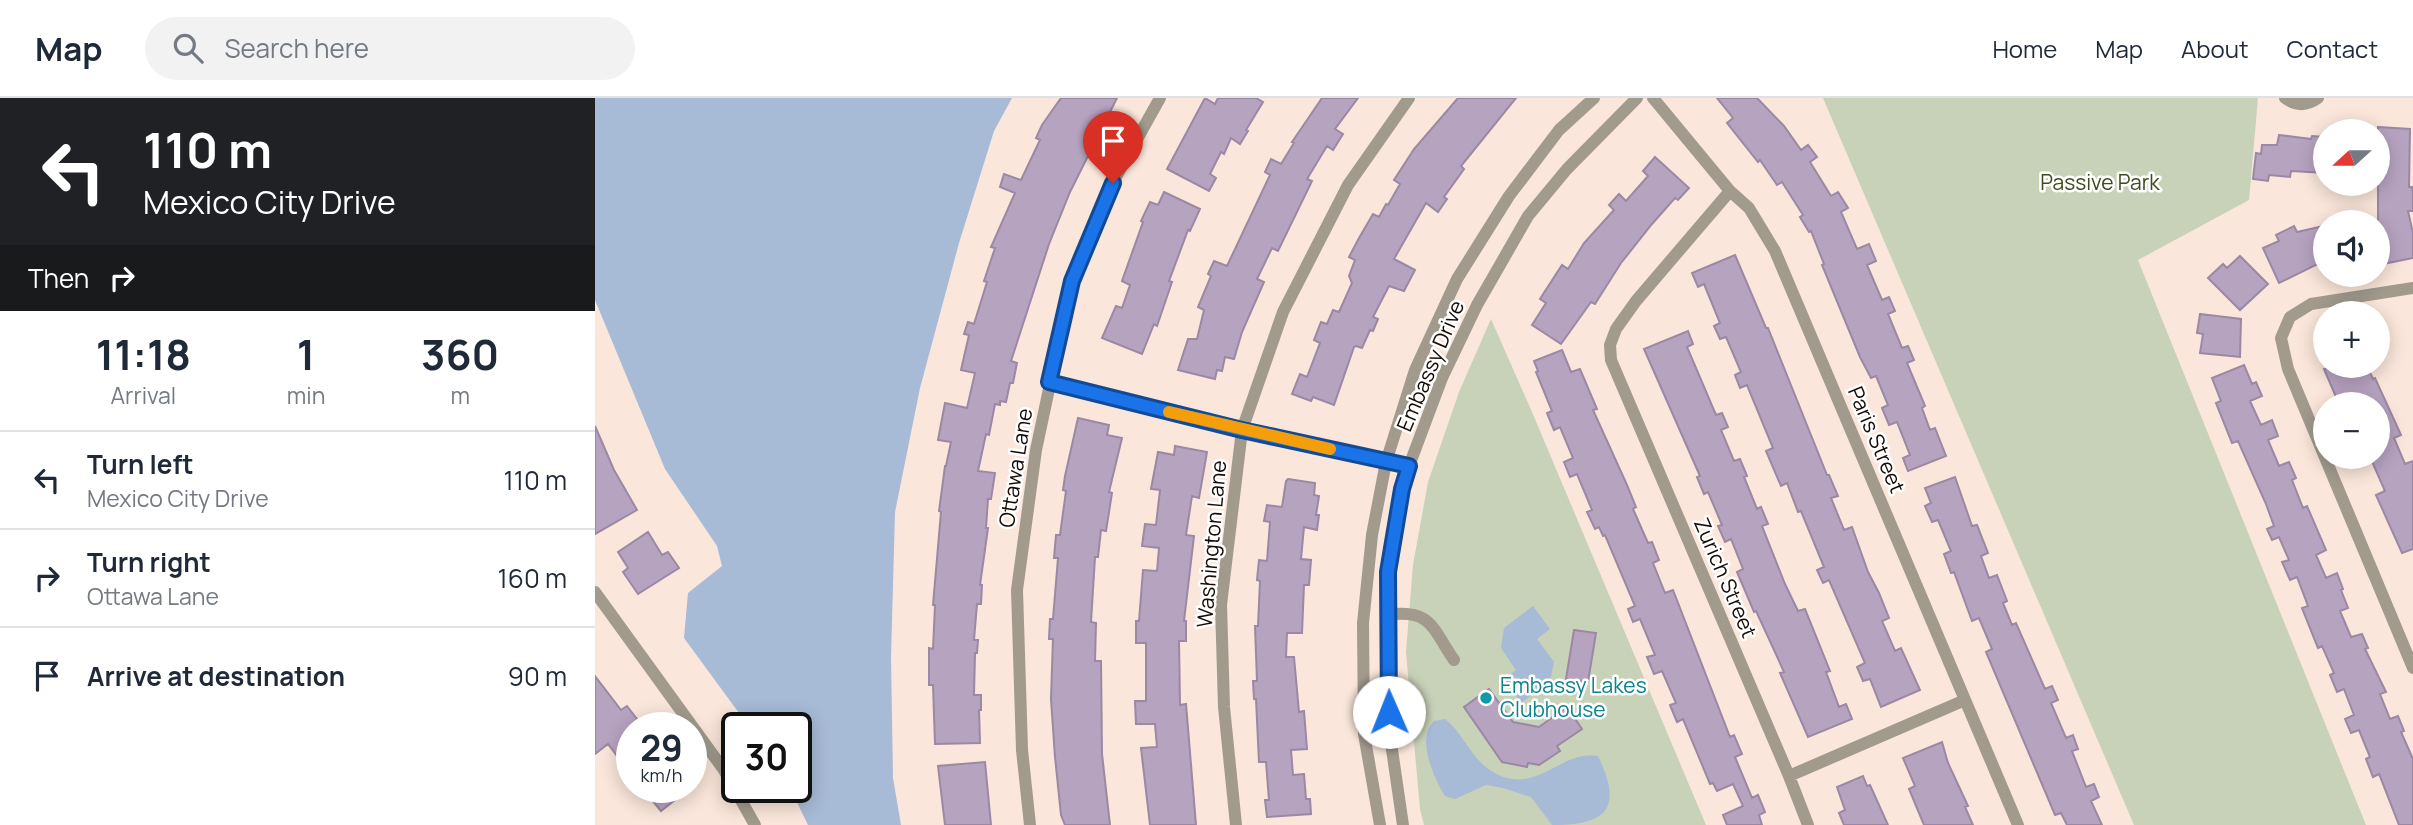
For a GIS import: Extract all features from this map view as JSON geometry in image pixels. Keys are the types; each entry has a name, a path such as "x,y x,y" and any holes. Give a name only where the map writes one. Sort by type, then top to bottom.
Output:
{"street":[{"name":"Ottawa Lane","path":"1030,825 1022,750 1017,590 1036,450 1072,281 1113,183 1160,98"},
{"name":"Washington Lane","path":"1236,825 1223,707 1221,605 1242,430 1283,312 1348,185 1409,98"},
{"name":"Embassy Drive","path":"1380,825 1364,734 1363,623 1372,535 1386,462 1415,370 1457,279 1509,195 1559,130 1594,98"},
{"name":"Embassy Drive","path":"1403,825 1389,736 1387,615 1388,572 1402,489 1409,466 1442,378 1477,305 1528,216 1567,169 1637,98"},
{"name":"Paris Street","path":"1653,98 1730,191 1749,208 1775,251 2018,825"},
{"path":"2285,98 2297,104 2305,104 2318,98"},
{"name":"Zurich Street","path":"1730,191 1636,301 1616,329 1611,345 1611,360 1790,776 1808,825"},
{"path":"2413,288 2311,304 2290,317 2281,338 2288,369 2413,668"},
{"path":"1049,382 1242,430 1409,466"},
{"path":"595,592 724,770 755,825"},
{"path":"1387,615 1405,612 1426,618 1454,660"},
{"path":"1790,776 1965,700"}],"green space":[{"name":"Passive Park","path":"1823,98 2258,98 2249,200 2138,260 2366,825 2134,825"},
{"path":"1491,319 1706,825 1424,825 1420,809 1406,652 1413,565 1428,482 1459,392"}],"water":[{"path":"595,98 1012,98 994,131 959,243 920,388 895,512 891,657 893,778 901,825 808,825 797,803 812,803 812,712 738,712 684,638 688,593 722,566 717,546 665,469 595,300"},
{"path":"1533,606 1550,629 1537,639 1554,662 1550,681 1521,703 1504,679 1516,670 1501,648 1504,628"},
{"path":"1445,719 1481,763 1503,777 1532,777 1571,760 1598,756 1609,789 1609,801 1605,810 1598,817 1586,822 1552,825 1531,797 1503,788 1486,785 1455,799 1445,796 1433,773 1426,738 1434,721"}],"building":[{"path":"1061,98 1117,98 1070,192 1049,244 1011,361 1017,363 1013,383 1010,383 1006,402 995,404 978,471 995,473 991,499 988,499 988,528 980,585 981,604 977,604 974,640 978,640 974,695 981,695 980,743 935,744 933,685 929,685 929,648 933,649 939,511 951,442 938,440 945,403 967,408 975,373 961,370 969,335 964,334 968,322 974,324 995,248 991,247 1015,193 1000,187 1004,174 1021,180 1040,140 1036,138 1042,125"},
{"path":"1205,98 1215,104 1218,98 1256,98 1263,102 1240,144 1231,138 1224,154 1221,152 1210,174 1216,178 1209,191 1167,169"},
{"path":"1322,98 1358,98 1335,129 1343,134 1333,150 1327,146 1307,179 1312,181 1278,251 1272,248 1257,279 1264,282 1242,332 1234,359 1225,357 1222,371 1217,370 1215,379 1178,370 1188,339 1197,339 1204,310 1198,307 1214,261 1227,266 1270,175 1265,172 1271,159 1281,164 1294,143 1292,142"},
{"path":"1458,98 1516,98 1461,166 1464,169 1444,197 1447,199 1438,212 1426,203 1394,259 1415,270 1404,291 1389,286 1373,317 1378,319 1373,331 1370,330 1362,348 1354,347 1334,405 1313,397 1311,401 1292,394 1300,374 1307,377 1320,343 1314,340 1321,322 1327,324 1333,310 1339,312 1352,283 1349,276 1355,260 1349,257 1359,238 1373,214 1379,217 1386,204 1388,205 1400,184 1394,180 1414,149"},
{"path":"1717,98 1757,98 1784,126 1801,150 1808,145 1817,157 1810,162 1831,196 1838,192 1848,208 1841,212 1857,249 1869,244 1876,261 1867,265 1882,300 1889,297 1895,311 1888,314 1902,348 1908,346 1914,360 1907,363 1925,406 1922,408 1930,430 1935,428 1946,456 1908,471 1903,458 1910,455 1897,422 1889,425 1882,408 1888,405 1876,376 1871,378 1860,357 1811,231 1809,232 1800,217 1803,215 1782,182 1777,185 1760,160 1758,162 1727,123 1733,118"},
{"path":"2391,128 2410,129 2409,187 2412,187 2413,211 2408,211 2413,233 2413,258 2390,263 2390,210 2378,210 2378,196 2391,196"},
{"path":"2279,135 2311,139 2313,136 2313,172 2291,171 2290,177 2269,175 2268,181 2253,179 2256,153 2261,154 2262,145 2277,145"},
{"path":"1655,157 1689,188 1678,200 1675,198 1652,224 1621,263 1595,304 1591,302 1561,344 1532,325 1546,303 1540,299 1562,265 1568,269 1584,243 1614,210 1609,205 1619,194 1626,201 1648,176 1643,171"},
{"path":"1164,192 1200,209 1190,231 1188,230 1169,281 1172,282 1157,326 1154,324 1142,354 1102,338 1116,306 1122,308 1130,285 1122,281 1143,222 1141,221 1150,202 1158,205"},
{"path":"2294,226 2297,232 2313,228 2313,266 2279,283 2263,248 2279,241 2276,235"},
{"path":"1735,255 1838,496 1831,498 1844,530 1852,527 1868,572 1879,593 1889,618 1882,621 1895,651 1901,648 1920,690 1881,707 1870,679 1863,681 1857,667 1865,663 1829,580 1823,583 1817,570 1824,567 1801,511 1798,512 1787,483 1781,486 1766,451 1773,448 1747,385 1740,388 1735,375 1741,372 1726,337 1720,339 1714,326 1720,323 1704,284 1698,287 1692,273"},
{"path":"2240,256 2268,284 2240,310 2208,278 2223,264 2227,268"},
{"path":"2200,314 2241,319 2240,357 2200,353 2203,334 2197,333"},
{"path":"1688,331 1693,344 1687,347 1716,415 1722,413 1728,427 1721,430 1734,461 1740,459 1757,509 1761,507 1768,524 1762,526 1785,584 1798,611 1805,609 1830,671 1826,672 1839,707 1846,704 1852,719 1808,737 1780,673 1784,672 1737,572 1743,569 1731,539 1725,542 1718,526 1722,525 1708,492 1704,494 1697,477 1700,476 1644,349"},
{"path":"1562,350 1571,372 1580,369 1597,409 1593,410 1636,507 1633,509 1659,560 1653,563 1665,593 1673,590 1730,737 1734,735 1742,754 1735,757 1752,798 1758,795 1765,812 1759,815 1762,825 1727,825 1723,815 1743,806 1733,784 1717,791 1713,783 1710,784 1683,719 1677,722 1670,705 1676,703 1662,671 1654,674 1647,657 1655,655 1640,619 1633,622 1628,609 1635,606 1605,535 1603,536 1599,527 1595,529 1587,512 1592,510 1577,474 1570,477 1564,462 1573,458 1560,427 1554,430 1547,413 1552,411 1534,361"},
{"path":"2244,365 2252,384 2256,382 2262,396 2250,401 2261,425 2272,420 2278,436 2268,440 2279,466 2289,462 2296,478 2292,480 2303,508 2307,506 2326,550 2316,555 2326,578 2337,573 2348,608 2340,611 2351,637 2362,634 2368,648 2365,649 2386,692 2380,694 2390,719 2398,716 2404,731 2401,732 2413,759 2413,825 2399,825 2379,774 2373,777 2366,759 2370,757 2359,730 2351,733 2345,719 2354,715 2344,689 2337,692 2330,675 2334,673 2322,646 2318,648 2302,608 2308,606 2297,577 2290,580 2282,562 2289,560 2279,537 2272,540 2267,529 2274,526 2266,504 2238,441 2232,443 2216,403 2221,401 2212,378"},
{"path":"2328,378 2375,378 2381,392 2334,392"},
{"path":"2390,411 2401,435 2394,438 2405,464 2413,461 2413,549 2402,553 2376,495 2385,491 2375,469 2390,469"},
{"path":"1078,418 1109,425 1107,435 1122,438 1109,492 1112,493 1106,531 1101,530 1098,557 1095,557 1091,622 1096,623 1095,661 1101,661 1102,754 1110,825 1065,825 1061,815 1055,757 1051,699 1053,639 1049,639 1058,558 1054,558 1066,491 1063,490 1065,476"},
{"path":"595,426 614,470 637,510 595,534"},
{"path":"1175,446 1207,452 1199,498 1192,496 1186,535 1194,536 1184,621 1186,641 1179,641 1180,705 1186,704 1196,825 1150,825 1141,748 1157,747 1155,724 1136,724 1135,701 1146,701 1146,643 1136,643 1136,621 1139,621 1143,570 1157,571 1159,548 1142,546 1145,524 1156,525 1160,490 1151,489 1158,452 1174,455"},
{"path":"1955,477 1972,526 1977,525 1988,553 1981,556 1989,578 1997,575 2007,601 2003,603 2012,625 2016,623 2045,689 2052,686 2058,700 2051,703 2066,738 2073,735 2078,749 2072,751 2086,787 2094,784 2099,797 2091,801 2102,825 2067,825 2061,813 2055,815 1986,652 1992,649 1979,618 1972,621 1954,572 1951,573 1944,554 1951,551 1938,520 1932,522 1925,506 1931,503 1925,488"},
{"path":"1288,479 1315,483 1314,495 1319,496 1317,530 1304,527 1301,559 1311,560 1309,585 1304,585 1302,633 1287,633 1286,657 1294,657 1299,712 1304,711 1307,749 1291,750 1293,775 1304,774 1306,799 1310,799 1311,814 1267,817 1265,800 1269,800 1266,762 1259,762 1253,681 1257,681 1255,626 1258,626 1260,581 1257,580 1259,560 1267,561 1270,522 1264,521 1267,505 1282,507"},
{"path":"648,532 662,555 668,552 679,568 638,594 623,572 628,568 618,552"},
{"path":"1574,630 1596,633 1588,682 1566,679"},
{"path":"595,676 621,710 627,706 632,712 616,712 616,755 608,744 595,754"},
{"name":"Embassy Lakes Clubhouse","path":"1489,689 1513,722 1539,727 1567,707 1582,729 1557,746 1560,751 1539,765 1528,763 1527,767 1502,762 1464,707"},
{"path":"1942,742 1973,825 1924,825 1909,789 1915,786 1903,758"},
{"path":"985,762 991,825 945,825 938,766"},
{"path":"1863,776 1867,786 1870,785 1888,825 1844,825 1839,813 1845,810 1837,787"},
{"path":"654,803 671,803 661,811"}],"slow traffic":[{"path":"1169,412 1330,449"}],"place":[{"name":"Embassy Lakes Clubhouse","path":"1486,698"}],"route":[{"path":"1113,183 1072,281 1049,382 1242,430 1409,466 1394,528 1388,572 1389,712"}]}
